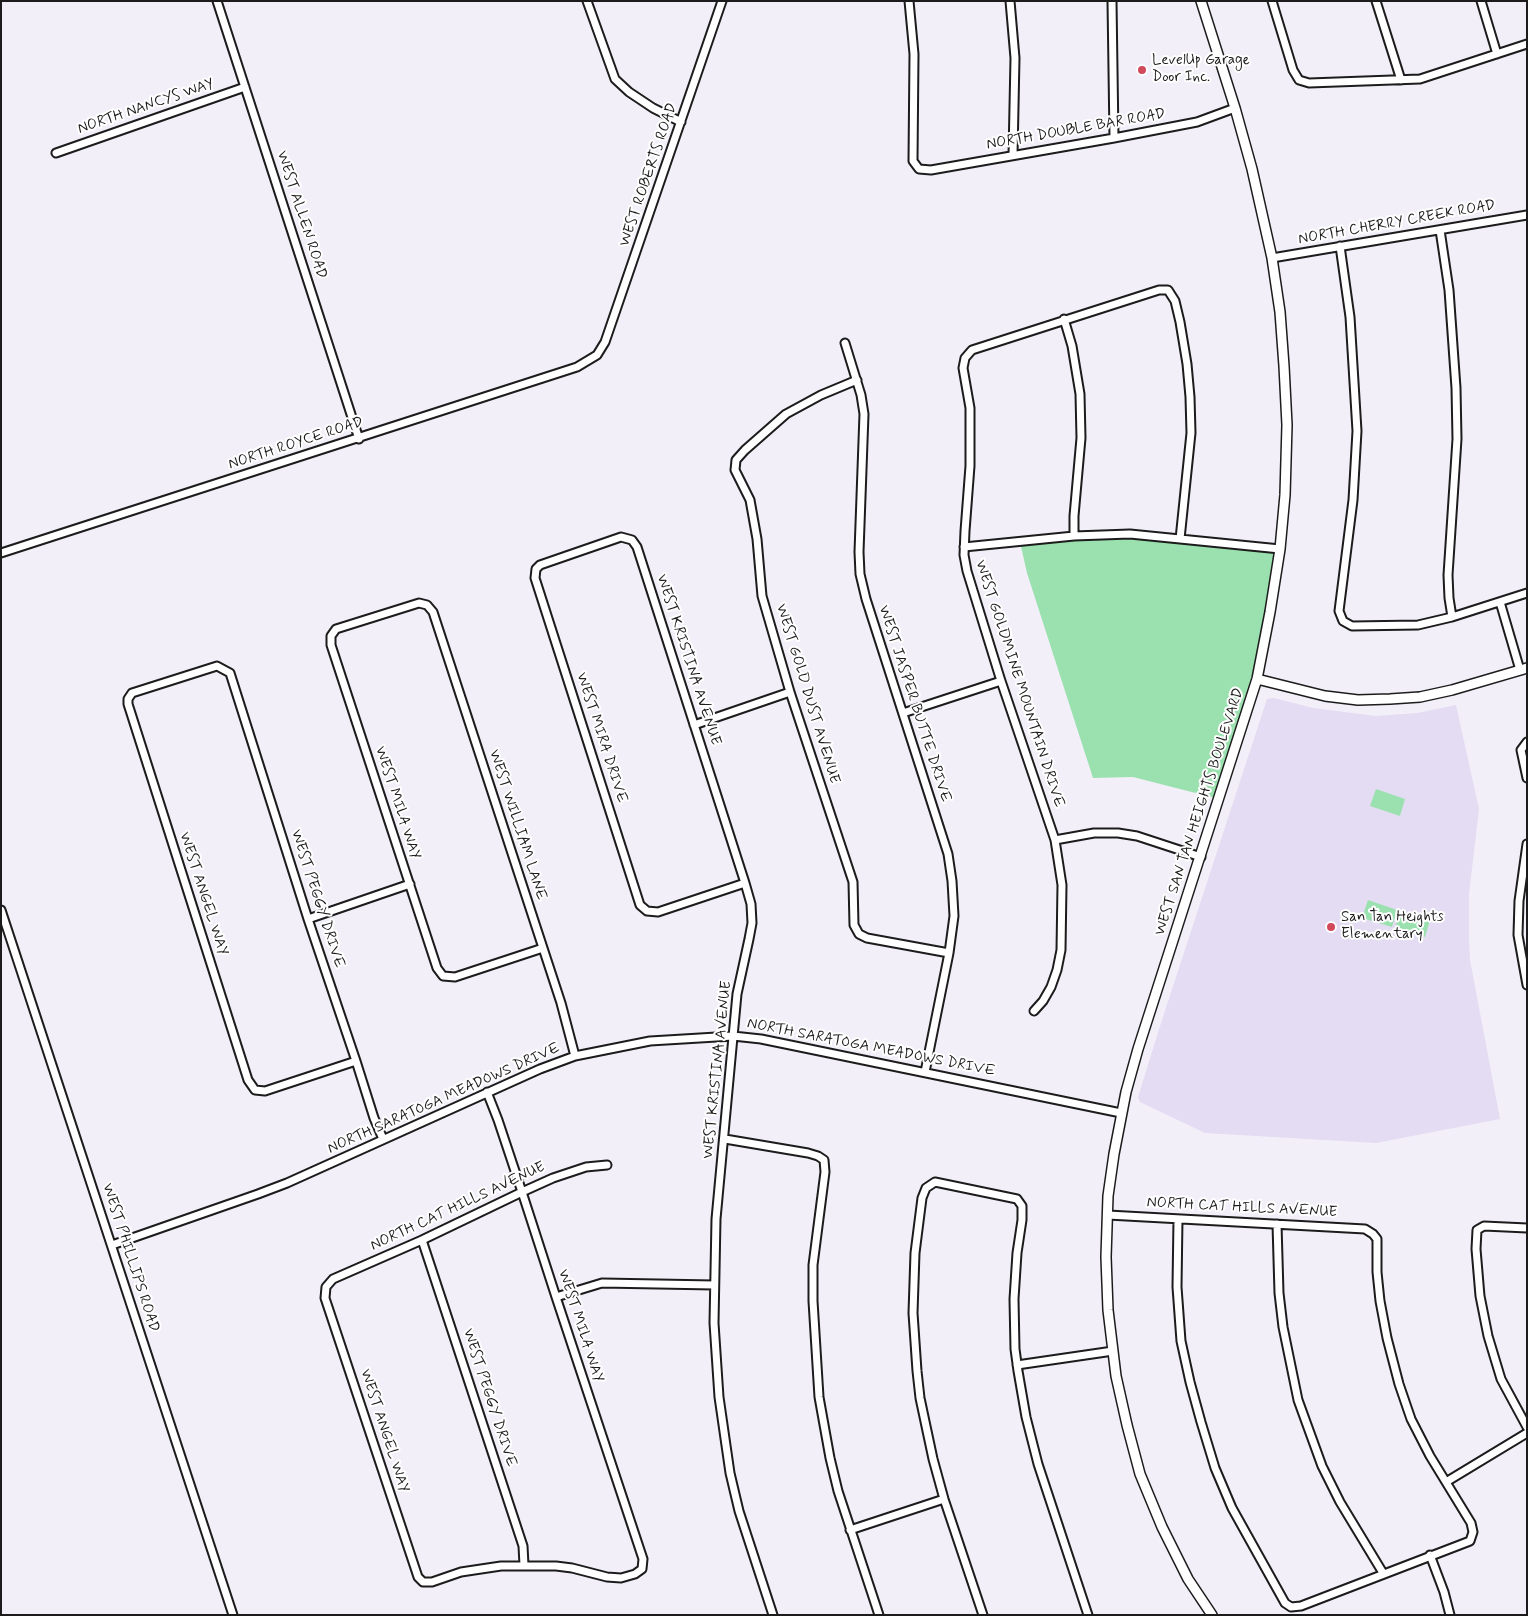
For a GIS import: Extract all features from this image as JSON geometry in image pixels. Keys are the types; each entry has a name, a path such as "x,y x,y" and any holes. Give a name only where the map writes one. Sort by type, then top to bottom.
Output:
{"street":[{"name":"WEST ALLEN ROAD","path":"217,1 359,439"},
{"path":"587,1 614,79 653,108 682,122"},
{"name":"WEST ROBERTS ROAD","path":"597,355 605,342 722,1"},
{"name":"NORTH DOUBLE BAR ROAD","path":"908,1 914,54 913,161 919,169 931,170 1197,122 1235,108"},
{"path":"1010,1 1014,58 1013,155"},
{"path":"1112,1 1114,138"},
{"name":"WEST SAN TAN HEIGHTS BOULEVARD","path":"1202,1 1252,169 1272,258 1280,312 1287,425 1285,495 1280,548 1257,679 1138,1049 1126,1092 1114,1154 1106,1258 1108,1310 1116,1376 1140,1474 1162,1527 1188,1579 1212,1615"},
{"path":"1272,1 1293,70 1300,80 1309,83 1420,79 1527,44"},
{"path":"1376,1 1401,80"},
{"path":"1481,1 1497,54"},
{"name":"NORTH NANCYS WAY","path":"56,153 245,87"},
{"name":"NORTH CHERRY CREEK ROAD","path":"1272,258 1527,215"},
{"path":"1440,230 1449,290 1456,388 1457,439 1448,575 1452,617"},
{"path":"1340,246 1350,317 1357,431 1353,500 1340,611 1343,621 1352,626 1418,625 1452,617 1527,593"},
{"path":"1074,536 1081,438 1080,394 1074,355 1064,320 1159,290 1168,290 1175,301 1180,322 1190,397 1191,433 1180,539"},
{"name":"WEST GOLDMINE MOUNTAIN DRIVE","path":"1034,1011 1043,1002 1057,970 1060,950 1062,885 1054,840 967,571 964,547 970,408 963,368 965,358 972,350 1064,320"},
{"name":"WEST JASPER BUTTE DRIVE","path":"845,343 861,395 864,423 859,552 860,574 866,600 948,854 952,881 954,916 949,954 925,1072"},
{"name":"NORTH ROYCE ROAD","path":"1,553 359,439 577,367 597,355"},
{"name":"WEST GOLD DUST AVENUE","path":"857,380 821,395 786,414 744,450 736,460 735,470 750,500 757,539 762,596 790,692 853,882 854,925 859,934 867,938 949,954"},
{"path":"964,547 1074,536 1130,534 1280,548"},
{"name":"WEST MIRA DRIVE","path":"632,540 621,537 540,565 536,569 535,578 640,905 647,911 658,912 745,883"},
{"name":"WEST KRISTINA AVENUE","path":"632,540 637,547 751,904 752,923 737,994 725,1139 716,1219 714,1323 719,1397 730,1473 738,1511 773,1615"},
{"path":"1257,679 1325,696 1358,700 1390,699 1420,697 1524,669 1500,602"},
{"name":"WEST WILLIAM LANE","path":"331,636 336,629 419,604 427,605 433,612 561,1003 575,1056"},
{"name":"WEST MILA WAY","path":"331,636 331,645 437,968 443,976 455,978 543,948"},
{"name":"WEST PEGGY DRIVE","path":"128,704 128,699 132,693 217,666 230,673 308,918 374,1118 383,1139"},
{"path":"903,713 1001,681"},
{"path":"694,725 790,692"},
{"name":"WEST ANGEL WAY","path":"128,704 248,1080 255,1090 265,1091 356,1061"},
{"path":"1527,742 1521,750 1527,778"},
{"path":"1054,840 1094,833 1118,833 1137,836 1201,857"},
{"path":"1527,844 1519,901 1518,935 1527,985"},
{"path":"308,918 410,884"},
{"name":"WEST PHILLIPS ROAD","path":"1,910 233,1615"},
{"name":"NORTH SARATOGA MEADOWS DRIVE","path":"112,1245 258,1194 540,1069 575,1056 650,1041 733,1036 789,1044 1122,1114"},
{"name":"WEST MILA WAY","path":"486,1092 498,1120 643,1559 642,1569 635,1574 621,1578 607,1577 572,1568 524,1565"},
{"path":"725,1139 808,1153 824,1160 825,1172 813,1264 818,1397 832,1466 850,1530 879,1615"},
{"name":"NORTH CAT HILLS AVENUE","path":"326,1287 333,1279 422,1240 553,1178 586,1167 607,1165"},
{"path":"983,1615 944,1499 926,1430 920,1398 912,1313 915,1253 922,1198 926,1188 935,1182 1017,1199 1022,1206 1015,1290 1014,1334 1017,1365 1026,1417 1038,1464 1088,1615"},
{"name":"NORTH CAT HILLS AVENUE","path":"1108,1215 1365,1229 1373,1234 1377,1240 1380,1301 1399,1384 1411,1419 1446,1482"},
{"path":"1178,1219 1177,1287 1181,1341 1201,1422 1215,1468 1232,1508 1285,1603 1291,1607 1301,1606 1470,1540 1473,1532 1471,1523 1446,1482 1527,1433"},
{"path":"1277,1224 1282,1326 1298,1400 1325,1473 1383,1574"},
{"path":"1527,1228 1484,1226 1478,1230 1476,1249 1480,1296 1488,1336 1502,1379 1527,1427"},
{"name":"WEST PEGGY DRIVE","path":"422,1240 524,1546 524,1565"},
{"path":"556,1297 602,1283 714,1285"},
{"name":"WEST ANGEL WAY","path":"326,1287 325,1298 418,1577 423,1582 432,1582 461,1572 482,1568 524,1565"},
{"path":"1017,1365 1113,1351"},
{"path":"850,1530 944,1499"},
{"path":"1430,1555 1444,1592 1450,1615"}],"shaded area":[{"name":"San Tan Heights Elementary","path":"1274,698 1313,708 1376,716 1417,713 1456,705 1479,809 1469,894 1470,960 1500,1119 1376,1143 1205,1133 1140,1102 1138,1097 1161,1023 1267,699"}],"green space":[{"path":"1108,534 1280,549 1257,679 1219,799 1133,777 1093,778 1027,573 1020,542"},
{"path":"1376,789 1405,799 1400,816 1370,806"},
{"path":"1368,900 1397,910 1392,927 1362,918"},
{"path":"1400,911 1430,920 1425,937 1395,928"}],"place":[{"name":"LevelUp Garage Door Inc.","path":"1142,70"},
{"name":"San Tan Heights Elementary","path":"1331,927"}]}
